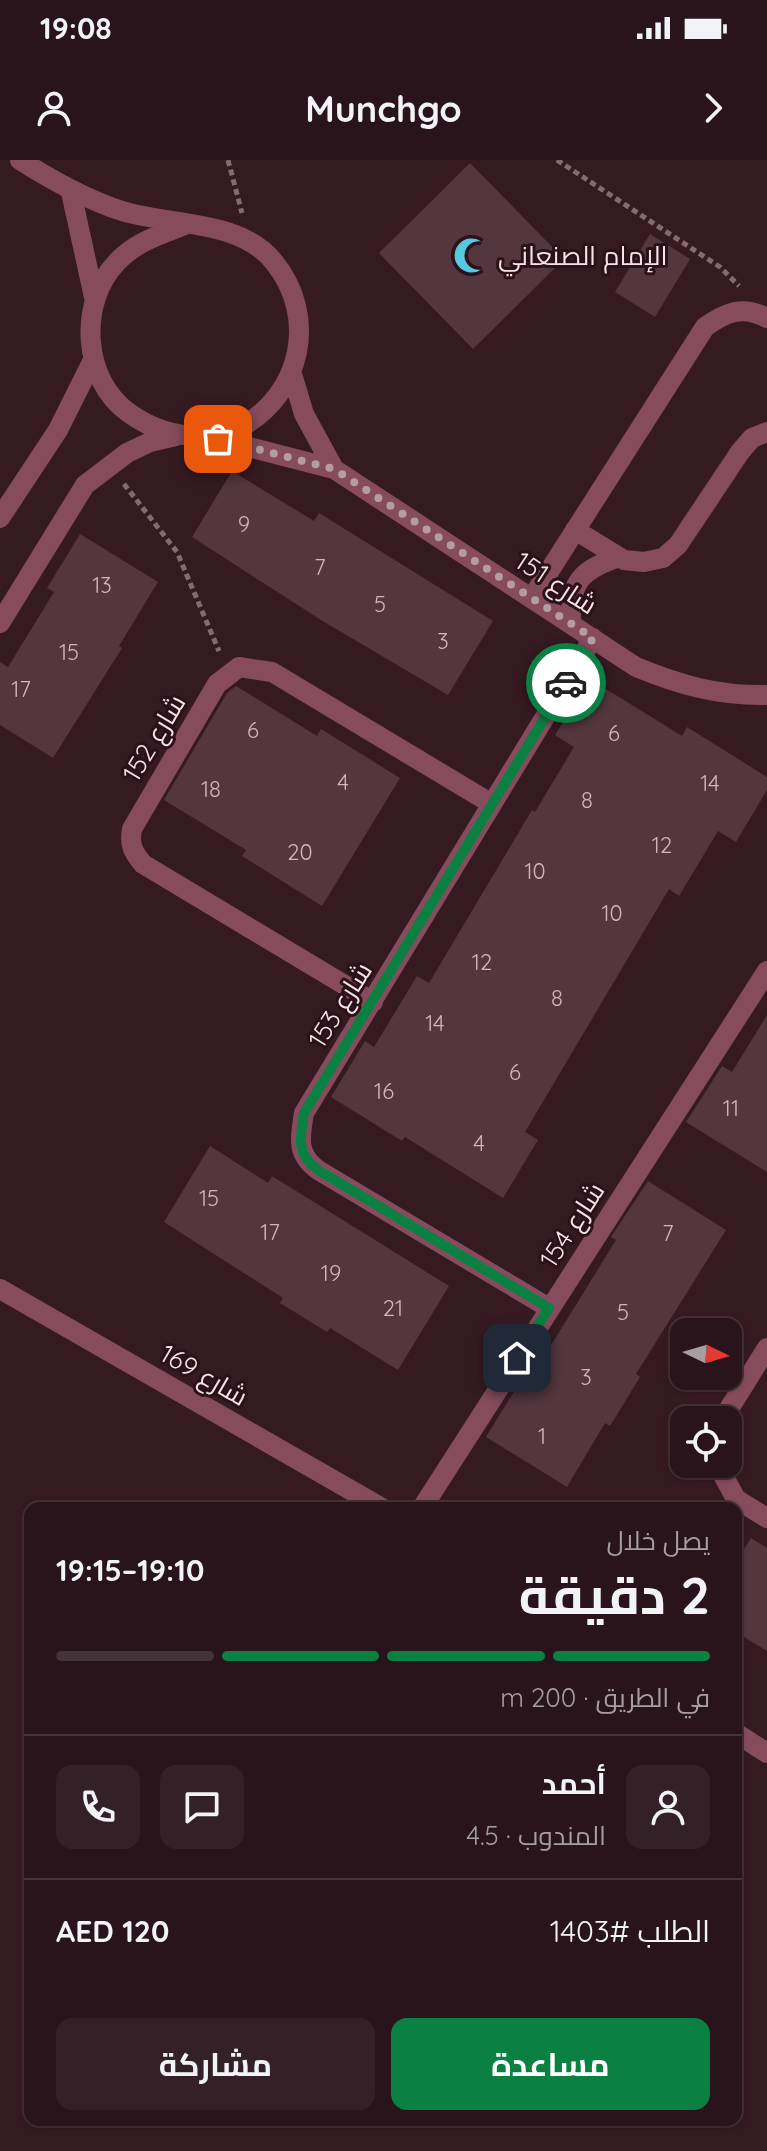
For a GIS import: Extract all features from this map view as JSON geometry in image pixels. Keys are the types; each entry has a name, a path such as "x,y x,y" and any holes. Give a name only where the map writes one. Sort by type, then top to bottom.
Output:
{"street":[{"path":"20,160 71,192 123,211 226,231 250,241 273,260 290,285 299,314 300,344 292,374 276,399 254,420 218,439 176,436 148,427 124,410 105,387 93,360 90,331 94,297 71,192"},
{"path":"94,297 115,264 143,240 185,225"},
{"path":"532,598 705,327 738,310 767,318"},
{"path":"0,518 58,430 93,360"},
{"name":"شارع 151","path":"292,374 304,414 334,469"},
{"path":"575,530 619,557 644,562 663,558 678,545 740,452 752,438 767,432"},
{"path":"0,623 85,485 109,464 150,442 176,436"},
{"name":"شارع 151","path":"218,439 334,469 636,667 684,686 742,695 767,695"},
{"path":"571,623 571,598 575,585 586,572 619,557"},
{"name":"شارع 153","path":"549,1308 305,1160 300,1149 304,1113 593,638"},
{"path":"228,673 239,667 272,672 492,804"},
{"name":"شارع 152","path":"228,673 217,684 140,812 129,842 143,864 373,1002"},
{"name":"شارع 154","path":"426,1502 767,971"},
{"name":"شارع 169","path":"0,1289 372,1502"},
{"path":"731,1406 767,1348"},
{"path":"725,1478 741,1502"},
{"path":"742,1503 767,1518"},
{"path":"742,1737 767,1753"}],"path":[{"path":"228,160 250,241"},
{"path":"557,160 720,267 741,289 738,310"},
{"path":"109,464 177,552 228,673"}],"building":[{"name":"الإمام الصنعاني","path":"470,163 564,259 473,349 379,253"},
{"path":"650,234 690,259 655,317 615,292"},
{"path":"232,471 314,521 319,513 493,621 448,695 321,620 192,537"},
{"path":"80,534 158,582 119,646 122,648 53,758 0,725 0,662 8,667 54,592 47,588"},
{"path":"590,679 682,736 687,727 767,777 767,790 736,842 718,831 679,896 669,889 525,1132 538,1140 503,1198 405,1137 402,1141 331,1097 365,1041 374,1047 417,976 429,983 532,810 535,812 574,747 555,735"},
{"path":"236,686 317,736 321,729 400,778 322,906 242,856 246,850 164,800 227,693"},
{"path":"767,1015 767,1172 686,1122 722,1066 732,1072"},
{"path":"210,1146 268,1183 272,1176 449,1286 398,1370 330,1328 327,1332 280,1303 283,1298 164,1222"},
{"path":"648,1181 726,1230 636,1374 640,1377 610,1426 605,1423 567,1487 486,1437 518,1385 524,1389 616,1240 611,1237"},
{"path":"751,1538 767,1548 767,1651 742,1636 742,1552"}],"way so far":[{"path":"218,439 334,469 593,638 566,683"}],"place":[{"name":"الإمام الصنعاني","path":"472,256"}],"route":[{"path":"517,1358 549,1308 318,1170 305,1160 300,1149 301,1133 304,1113 566,683"}]}
